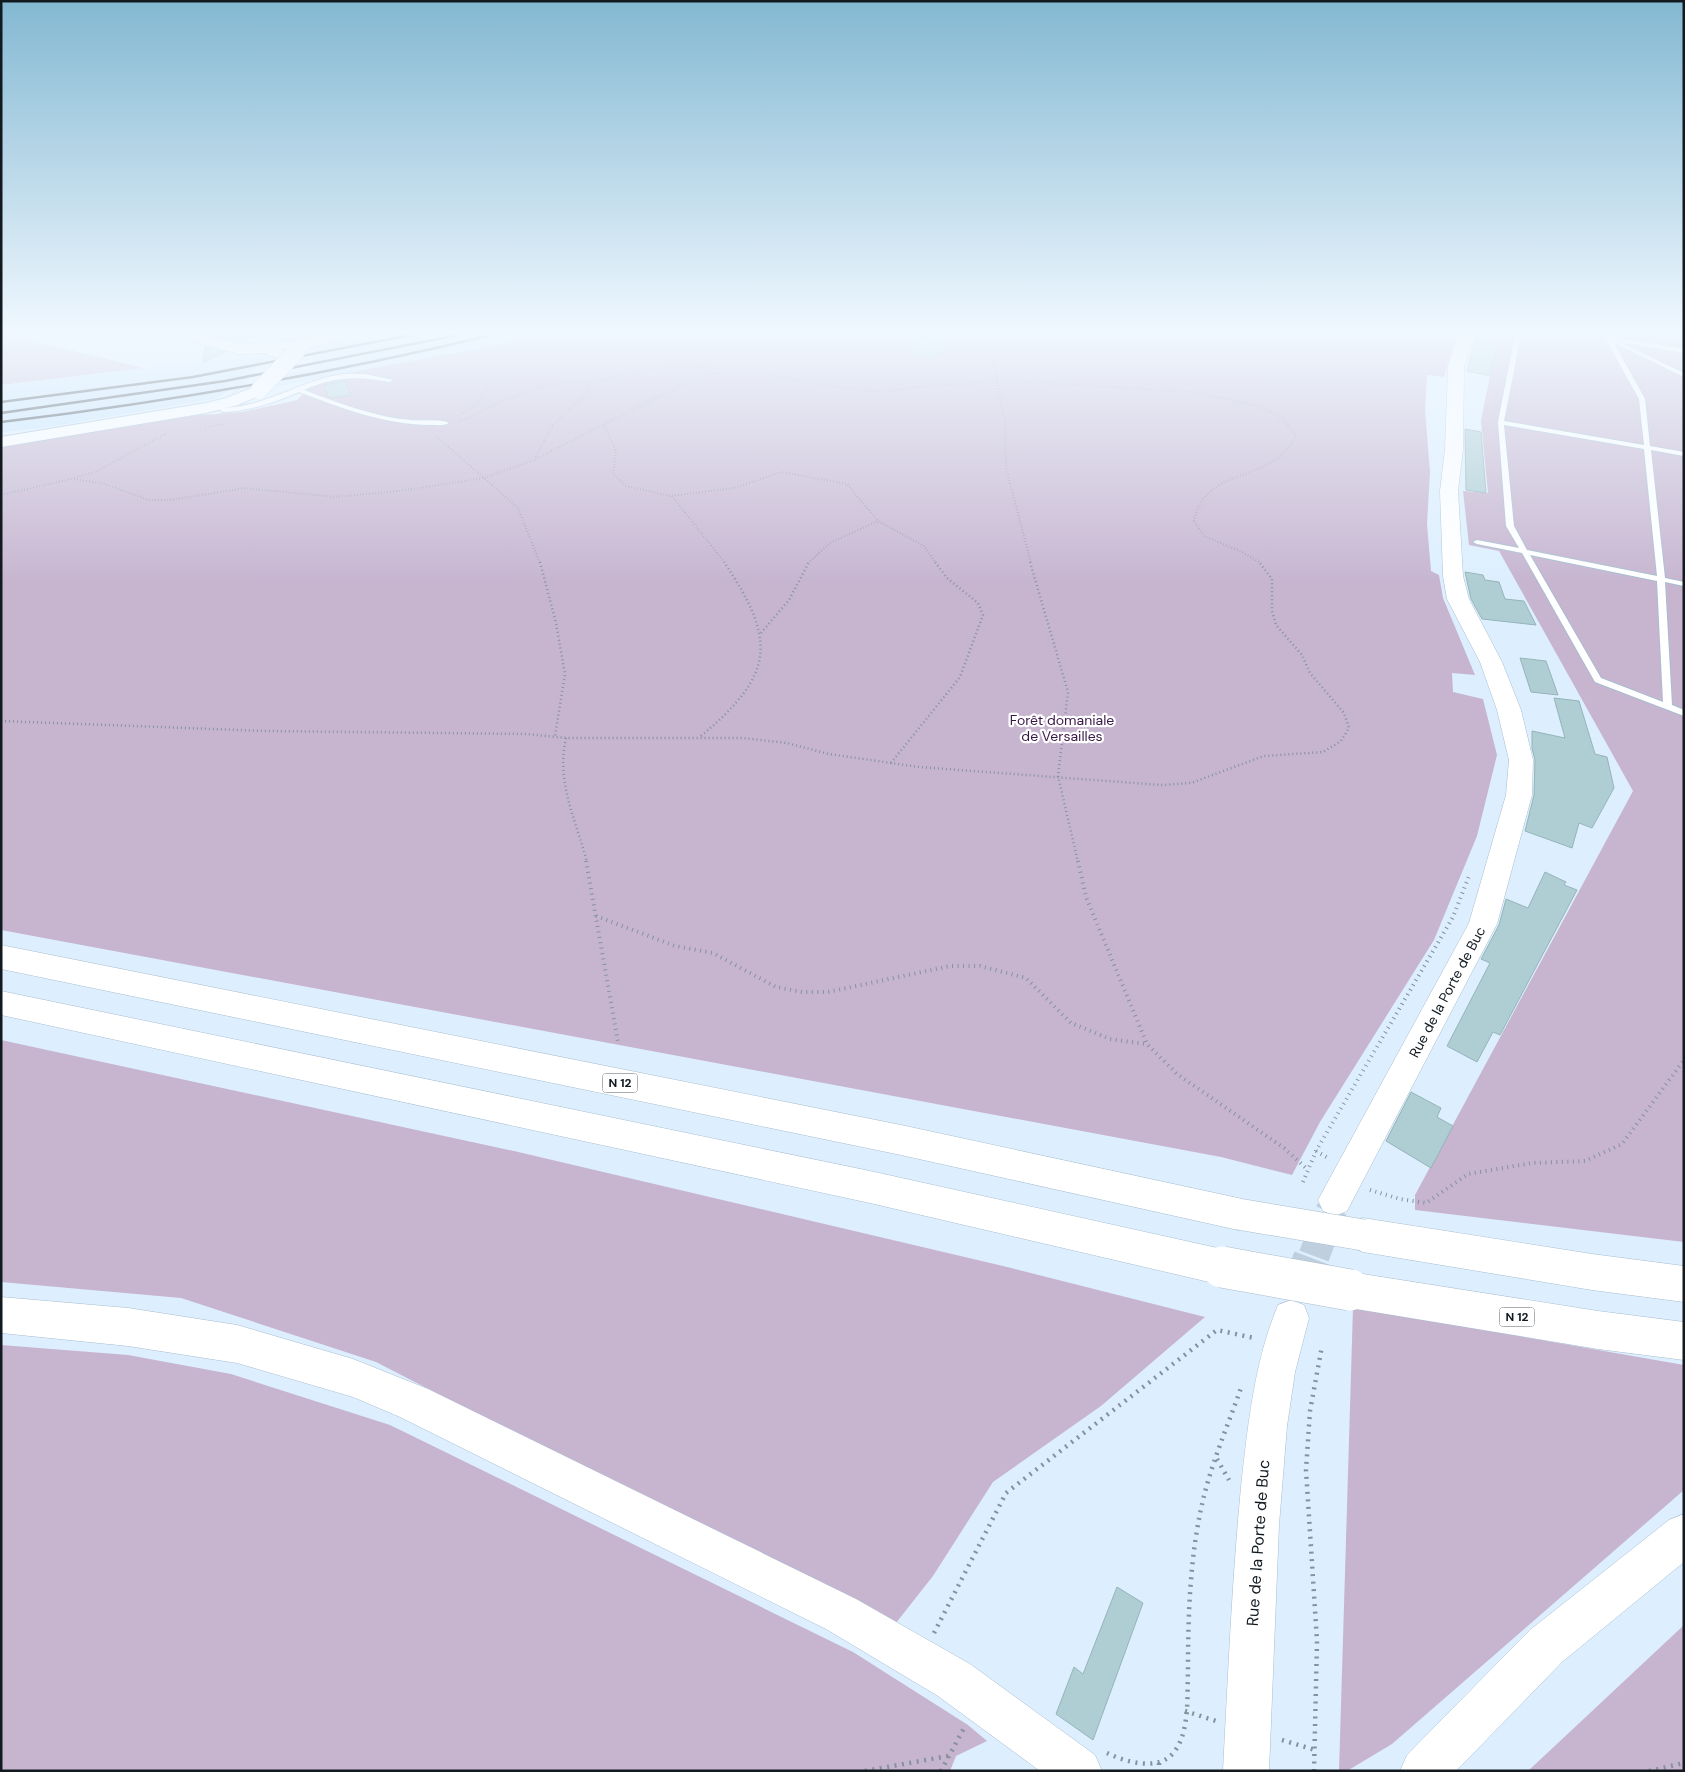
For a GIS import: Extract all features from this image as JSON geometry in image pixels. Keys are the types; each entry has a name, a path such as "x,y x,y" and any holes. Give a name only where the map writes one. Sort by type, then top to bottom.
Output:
{"main road":[{"name":"Rue de la Porte de Buc","path":"1335,1200 1483,924 1519,794 1521,760 1509,710 1491,662 1458,599 1453,576 1449,491 1454,449 1455,418"},
{"name":"N 12","path":"1,957 901,1140 1238,1214 1592,1272 1684,1284"},
{"name":"N 12","path":"1,1003 860,1185 1222,1267 1350,1290 1598,1330 1684,1341"},
{"path":"1,1315 128,1327 237,1344 353,1378 414,1403 841,1614 954,1680 1079,1771"},
{"name":"Rue de la Porte de Buc","path":"1246,1771 1258,1525 1267,1426 1276,1372 1290,1334"},
{"path":"1423,1771 1546,1646 1684,1535"}],"street":[{"path":"1,442 146,418"}],"lane":[{"path":"379,418 422,424 446,423"},
{"path":"1502,418 1510,526 1598,680 1684,713"},
{"path":"1644,418 1661,580 1668,707"},
{"path":"1501,422 1684,454"},
{"path":"1477,542 1684,584"}],"path":[{"path":"446,423 455,418"},
{"path":"446,423 470,418"},
{"path":"534,460 553,425 561,418"},
{"path":"71,479 102,483 132,495 156,500 246,488 335,497 369,495 484,478 534,460 618,418"},
{"path":"1004,418 1006,468 1042,607 1068,692 1058,776 1086,897 1147,1044 1177,1074 1284,1148 1307,1169"},
{"path":"1,721 166,728 555,736 566,738 701,737 787,743 829,754 919,767 1161,785 1191,783 1264,756 1323,752 1341,741 1349,728 1344,713 1310,673 1302,655 1276,625 1272,611 1272,579 1262,564 1242,552 1204,536 1194,521 1199,503 1214,487 1282,459 1292,449 1296,436 1290,425 1281,418"},
{"path":"202,427 227,424"},
{"path":"604,425 616,451 612,474 626,486 671,496 734,488 782,472 847,484 878,521 924,546 947,578 978,603 983,615 960,677 891,763"},
{"path":"1,495 97,471 171,432"},
{"path":"433,433 518,508 538,555 556,624 565,674 555,736"},
{"path":"671,496 699,527 750,605 761,634 758,664 750,685 728,714 701,737"},
{"path":"761,634 788,600 807,564 830,543 878,521"},
{"path":"566,738 561,754 560,770 570,811 587,861 618,1042"},
{"path":"1303,1182 1316,1151 1453,917 1470,872"},
{"path":"596,916 675,946 713,953 776,987 802,992 828,992 950,966 980,966 1026,978 1071,1023 1110,1039 1147,1044"},
{"path":"1365,1189 1400,1200 1426,1203 1468,1174 1532,1163 1585,1161 1622,1144 1684,1060"},
{"path":"940,1642 933,1636 1006,1493 1217,1330 1290,1334 1310,1411 1306,1470 1317,1641 1314,1771"},
{"path":"1159,1771 1159,1763 1173,1754 1180,1742 1183,1728 1191,1589 1200,1513 1216,1459"},
{"path":"942,1771 948,1756 966,1726"},
{"path":"865,1771 948,1756"},
{"path":"1649,1771 1684,1763"}],"shaded area":[{"path":"1,418 103,418 42,428 1,432"}],"green space":[{"name":"Forêt domaniale de Versailles","path":"163,418 1426,418 1430,472 1427,524 1431,571 1439,575 1443,598 1475,675 1452,673 1453,692 1483,699 1497,755 1477,836 1434,940 1320,1122 1292,1175 1221,1157 1,930 1,446"},
{"path":"1482,418 1684,418 1684,1242 1415,1210 1415,1195 1633,791 1499,551 1469,545 1463,491 1488,493"},
{"path":"1,1040 514,1151 1003,1266 1205,1317 1101,1406 993,1482 933,1576 892,1628 376,1362 181,1298 1,1282"},
{"path":"1353,1307 1684,1365 1684,1490 1392,1744 1347,1771 1339,1771"},
{"path":"1,1345 128,1355 231,1374 390,1425 853,1652 968,1725 987,1741 956,1756 950,1771 1,1771"},
{"path":"1684,1625 1684,1771 1528,1771"}],"building":[{"path":"1465,429 1481,432 1486,493 1466,490"},
{"path":"1465,572 1483,575 1485,580 1499,582 1505,599 1524,601 1536,625 1482,619 1471,599"},
{"path":"1520,658 1546,661 1558,695 1531,692"},
{"path":"1554,698 1579,701 1595,754 1607,757 1614,788 1592,828 1579,823 1572,848 1525,831 1534,795 1535,760 1532,748 1532,731 1565,738"},
{"path":"1545,872 1566,882 1564,885 1577,890 1500,1035 1493,1032 1477,1062 1447,1046 1490,963 1481,959 1499,925 1506,899 1528,908"},
{"path":"1411,1092 1441,1108 1437,1117 1453,1126 1431,1168 1386,1141"},
{"path":"1117,1587 1143,1603 1093,1740 1056,1714 1074,1667 1083,1674"}],"tunnel":[{"path":"1314,1256 1332,1209"},
{"path":"1299,1297 1315,1255"}],"railway":[{"path":"1,422 34,418"}]}
